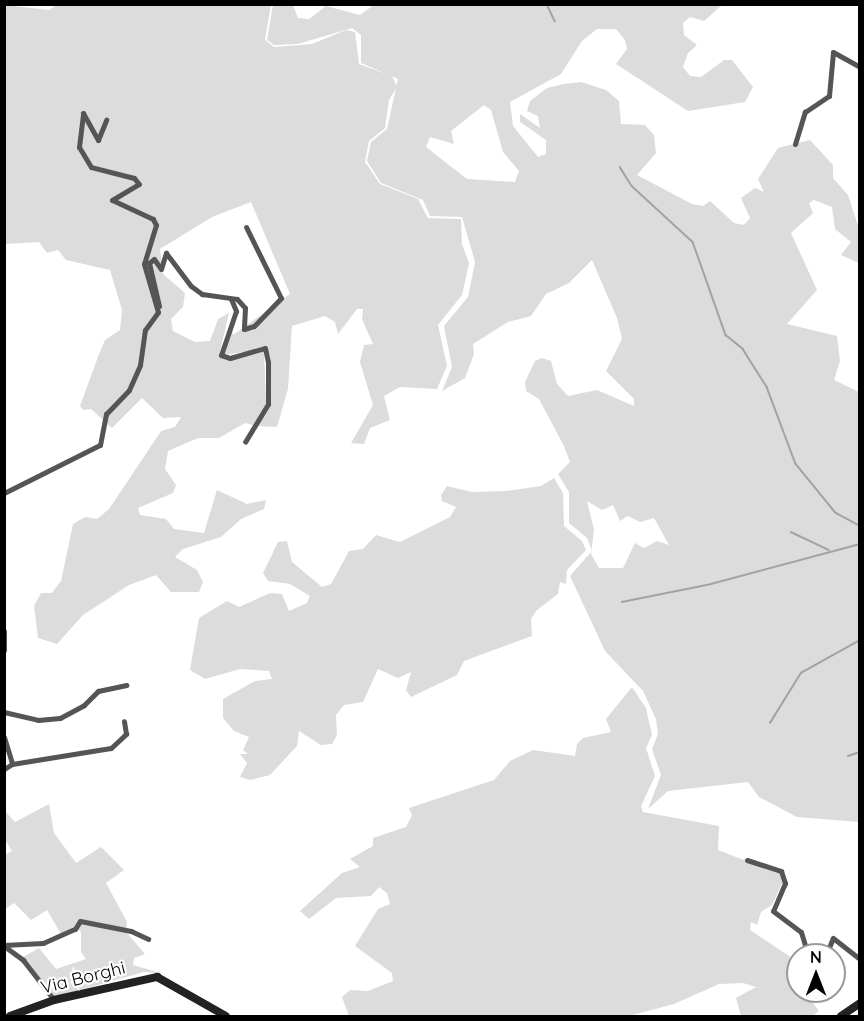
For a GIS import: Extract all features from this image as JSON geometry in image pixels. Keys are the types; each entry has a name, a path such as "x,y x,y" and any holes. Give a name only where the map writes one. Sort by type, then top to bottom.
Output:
{"main road":[{"name":"Via Borghi","path":"10,1017 54,1000 147,977 166,978 226,1017"},
{"path":"841,1017 860,1003"}],"street":[{"path":"795,144 805,111 829,96 834,52 860,67"},
{"path":"106,120 98,140 82,113 79,147 91,167 134,178 139,184 112,200 153,219 144,264 159,307"},
{"path":"4,493 101,443 106,414 129,390 140,365 145,330 159,307 149,262 154,259 161,269 166,253 191,286 202,294 231,299 245,308 247,330 281,298 246,227"},
{"path":"231,299 236,311 221,356 230,358 264,348 268,362 268,404 244,442"},
{"path":"4,631 4,650"},
{"path":"4,712 38,720 60,718 84,705 98,691 126,685"},
{"path":"4,769 12,764 111,748 126,734 124,721"},
{"path":"4,737 12,764"},
{"path":"747,860 781,872 784,883 773,911 801,932 804,943"},
{"path":"4,946 43,943 75,929 80,921 131,931 148,939"},
{"path":"4,946 23,960 54,1000"},
{"path":"846,948 860,959"}],"shaded area":[{"path":"58,4 271,5 265,40 274,47 312,44 346,30 355,32 359,64 392,76 397,87 389,100 385,128 369,141 365,162 380,184 418,199 428,218 461,219 462,244 469,263 462,295 438,325 447,366 437,389 400,387 384,396 390,420 370,428 364,444 351,443 373,405 360,362 364,345 373,344 362,319 363,309 357,309 338,334 335,322 325,316 292,326 288,389 277,427 256,426 269,405 267,349 264,349 266,404 253,425 245,423 219,438 198,438 168,451 165,469 176,485 173,493 138,508 140,515 166,519 174,529 204,533 217,490 247,504 266,500 264,509 241,519 221,537 183,549 175,557 197,570 203,582 199,592 171,592 156,575 129,585 83,615 57,644 38,638 34,606 41,593 52,593 61,581 73,524 85,517 97,519 109,509 161,431 175,427 181,417 163,418 142,398 112,428 91,409 83,410 80,406 105,340 120,330 122,310 110,270 66,260 58,250 47,253 39,242 5,244 5,5 49,10","holes":["251,202 290,294 233,335 231,325 222,355 262,350 230,359 219,356 229,313 218,319 210,341 195,342 173,331 171,319 183,307 185,293 163,274 160,249 212,217"]},
{"path":"375,4 722,5 704,21 690,17 683,23 684,35 697,45 688,53 683,67 690,76 701,77 724,60 732,60 753,87 745,102 688,111 616,64 627,49 625,40 616,29 597,29 582,41 561,74 510,102 513,126 538,157 546,154 546,140 520,122 520,114 540,128 538,116 527,111 530,101 547,88 564,84 581,82 606,90 619,101 621,124 645,125 654,135 656,153 637,175 692,204 703,206 710,201 734,223 744,225 750,218 741,198 755,188 764,192 758,179 778,148 810,140 833,165 833,178 848,195 859,229 859,263 841,255 851,242 835,229 832,207 814,200 809,203 813,213 791,233 817,290 787,324 837,336 840,361 834,380 859,392 859,822 797,817 759,797 748,782 668,791 648,809 661,775 652,749 658,734 656,719 643,691 605,651 570,576 591,552 599,568 623,568 635,543 644,548 657,541 669,545 654,518 640,522 628,516 620,521 613,505 602,510 587,501 594,530 592,550 587,538 569,523 569,492 558,474 570,462 564,446 539,399 526,391 525,382 535,361 542,358 551,361 557,384 568,396 597,390 634,406 634,399 606,371 622,339 617,318 592,260 569,283 546,294 531,316 508,322 473,344 474,354 465,378 442,391 452,367 444,326 468,297 475,262 462,217 430,216 423,200 381,183 367,161 371,142 387,129 398,79 361,63 361,35 352,28 298,44 274,45 267,40 273,5 293,5 298,18 309,19 326,6 360,15","holes":["484,105 491,110 503,152 519,171 515,182 467,179 426,147 430,137 454,144 451,131"]},
{"path":"554,478 563,493 564,526 582,541 586,550 567,570 566,584 560,582 558,594 537,610 531,619 532,636 464,661 457,675 411,697 406,690 411,672 398,678 378,669 363,702 344,705 336,715 337,735 332,744 321,745 299,731 297,746 270,775 250,780 240,777 247,763 240,754 248,754 243,750 249,737 234,731 223,718 223,699 255,681 272,679 269,671 240,669 205,679 190,670 199,618 227,601 239,607 270,593 282,594 289,611 307,603 310,596 290,584 268,581 263,573 278,542 287,541 292,562 322,587 331,584 349,551 363,549 376,535 400,542 450,517 456,507 442,501 441,495 447,486 472,492 506,491 541,486"},
{"path":"632,687 646,708 652,735 646,748 655,776 641,806 643,812 719,826 718,850 780,874 782,883 772,905 761,912 757,925 751,922 750,930 786,954 786,1003 813,1003 819,1011 812,1016 741,1016 736,998 756,987 743,983 719,984 674,1004 629,1016 349,1016 342,997 350,990 368,991 393,981 392,973 355,946 378,909 390,904 387,893 379,887 371,896 336,898 309,919 300,911 342,873 360,867 350,859 373,846 373,838 406,827 412,815 409,808 494,780 510,761 533,750 575,756 577,744 583,738 611,732 606,719"},
{"path":"49,804 54,833 76,863 101,847 124,870 106,883 127,922 126,932 145,954 134,958 133,965 161,973 144,972 55,997 23,957 39,948 56,969 86,959 81,952 81,932 75,926 61,934 47,910 31,920 14,903 5,909 4,855 12,851 5,840 5,811 15,822"}],"waterway":[{"path":"547,4 555,21"},
{"path":"620,167 632,186 693,242 726,335 743,349 767,387 796,464 836,513 860,526"},
{"path":"791,532 829,550"},
{"path":"622,602 711,584 860,544"},
{"path":"770,723 801,673 860,640"},
{"path":"848,756 860,752"}]}
